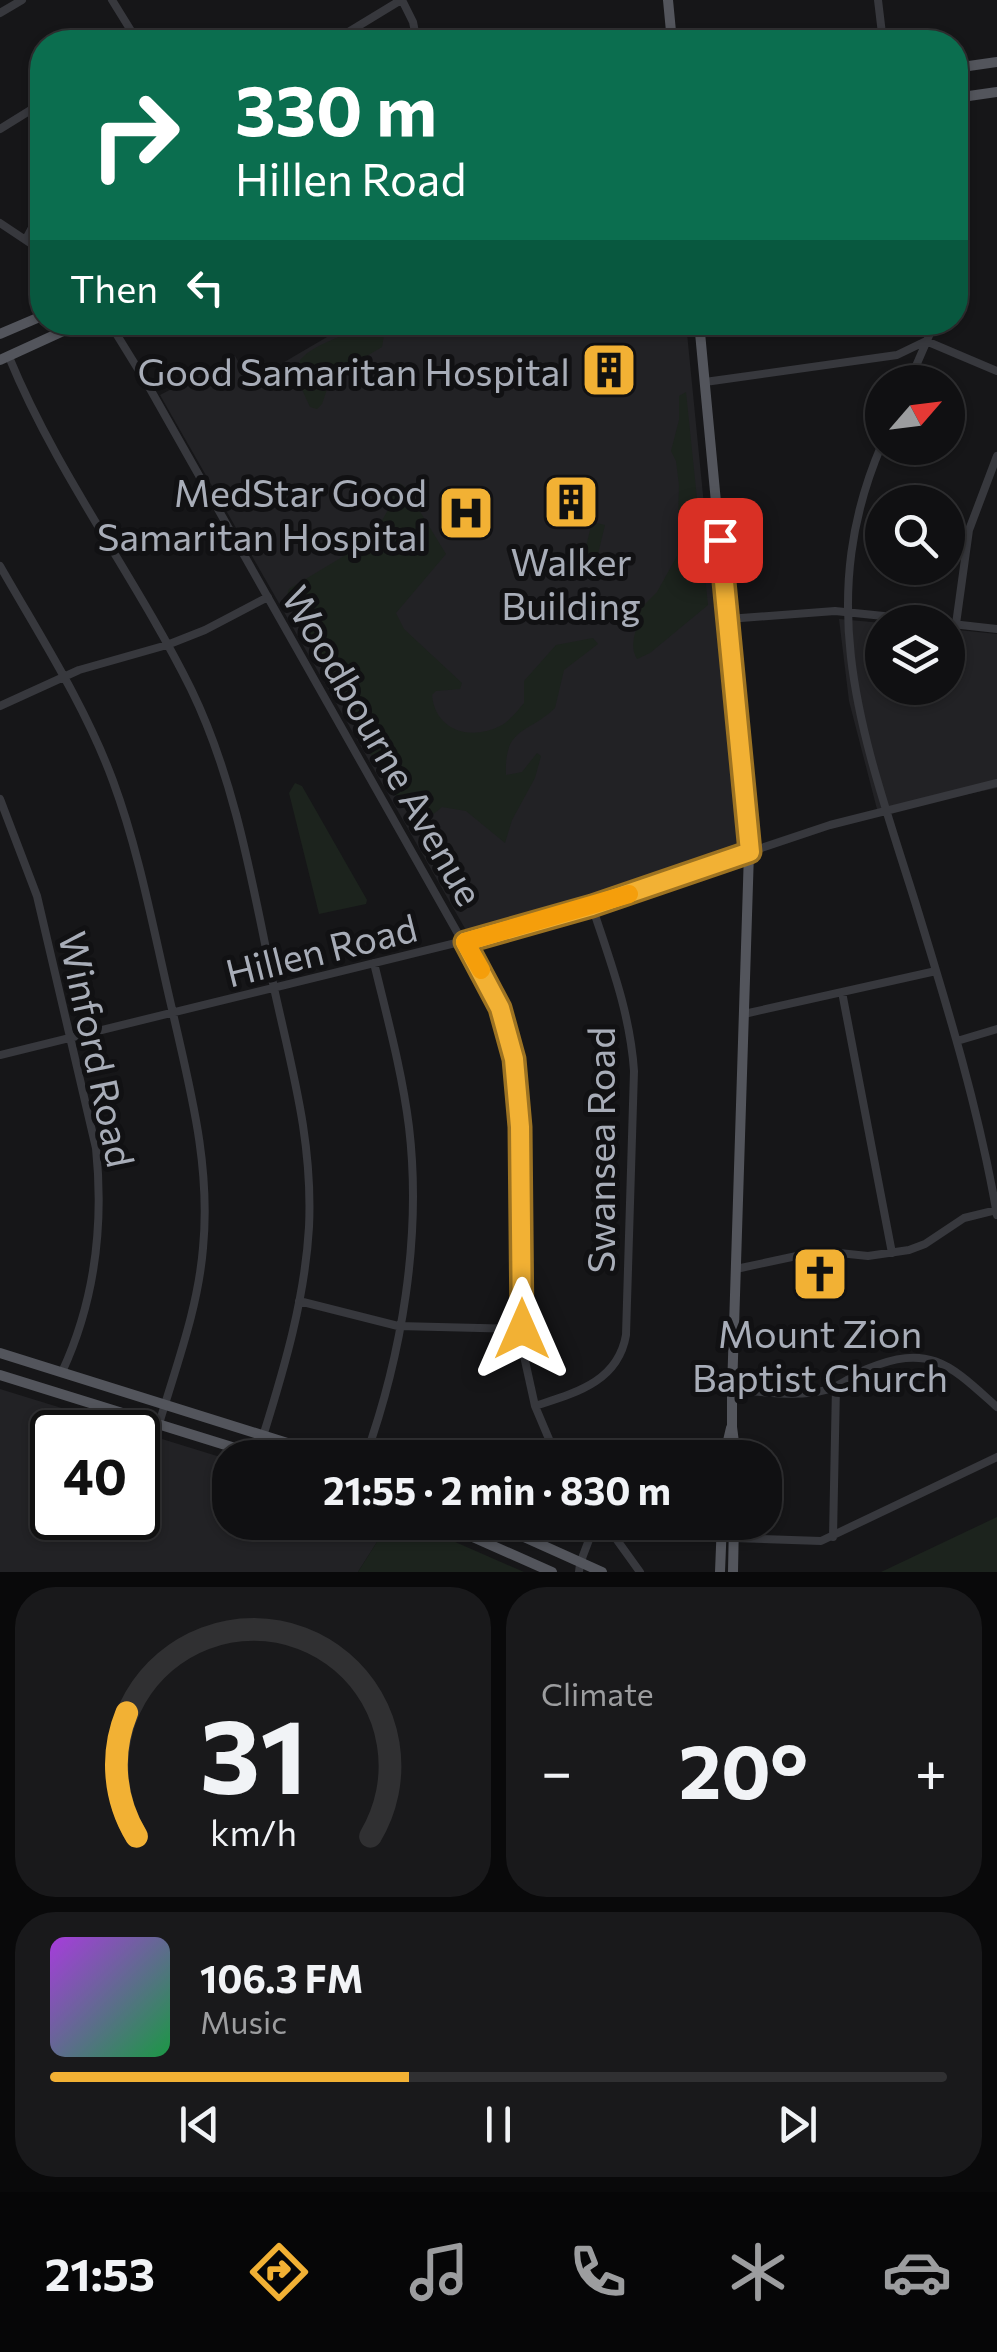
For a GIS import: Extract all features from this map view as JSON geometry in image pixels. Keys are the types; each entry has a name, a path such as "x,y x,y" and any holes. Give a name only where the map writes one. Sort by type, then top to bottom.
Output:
{"main road":[{"path":"668,0 671,30"},
{"path":"968,66 997,62"},
{"path":"968,96 997,92"},
{"path":"0,334 30,321"},
{"path":"5,359 56,335"},
{"path":"700,335 750,852 732,1390 734,1440"},
{"path":"0,1354 282,1440"},
{"path":"0,1375 114,1410"},
{"path":"160,1424 212,1441"},
{"path":"729,1440 732,1427"},
{"path":"480,1540 552,1572"},
{"path":"527,1540 580,1567 602,1572"},
{"path":"720,1572 721,1540"},
{"path":"733,1572 734,1540"}],"street":[{"path":"0,13 22,0"},
{"path":"112,0 131,30"},
{"path":"352,30 401,0 415,30"},
{"path":"878,0 882,30"},
{"path":"0,128 30,110"},
{"path":"0,223 30,242"},
{"path":"26,239 30,232"},
{"name":"Woodbourne Avenue","path":"117,335 500,1008 514,1059 520,1127 524,1356 535,1406 549,1440"},
{"path":"915,365 929,335"},
{"path":"704,382 897,355 926,341 997,371"},
{"path":"5,359 167,645 200,710 223,769 303,1112 308,1150 309,1226 299,1300 282,1378 264,1434"},
{"path":"953,605 969,530 997,456"},
{"path":"736,1269 820,1251 862,1256 919,1248 964,1218 997,1212 978,1114 853,688 847,611 854,537 875,465"},
{"path":"0,566 95,738 124,812 198,1118 206,1206 197,1291 160,1424"},
{"path":"0,706 63,676 167,645 217,625 268,597"},
{"path":"728,620 847,611 865,613"},
{"path":"965,625 997,630"},
{"name":"Hillen Road","path":"0,1055 465,942 592,906 886,810 997,783"},
{"name":"Winford Road","path":"0,800 37,896 93,1129 99,1214 91,1286 74,1348 62,1372"},
{"name":"Swansea Road","path":"535,1406 600,1380 616,1362 626,1334 634,1070 626,1007 592,906"},
{"path":"370,1440 388,1384 398,1326 410,1236 411,1154 398,1058 374,962"},
{"path":"744,1014 936,971"},
{"path":"842,992 892,1253"},
{"path":"957,1041 997,1029"},
{"path":"299,1300 398,1326 522,1329"},
{"path":"732,1390 808,1392 836,1386 873,1367 929,1358 953,1369 997,1407"},
{"path":"833,1536 836,1386"},
{"path":"782,1540 820,1541 997,1457"},
{"path":"580,1567 590,1540"},
{"path":"617,1540 640,1572"}],"shaded area":[{"name":"MedStar Good Samaritan Hospital","path":"330,335 687,335 738,849 572,907 467,932 160,395 235,356 250,382"},
{"path":"343,335 384,335 382,347 331,377 317,409 310,407 300,385 300,360 314,348"},
{"path":"686,392 708,605 650,653 637,659 633,647 638,611 657,592 677,556 679,485 671,451 679,420 679,396"},
{"path":"399,483 446,554 396,613 404,629 462,683 460,689 436,691 432,695 447,725 478,733 500,726 524,703 524,681 556,645 593,638 598,644 564,670 555,708 513,739 506,759 506,775 522,772 537,753 541,756 505,843 466,811 442,807 419,823 402,806 286,599 289,589 349,553 360,538 379,526 389,508 391,487"},
{"path":"592,522 605,525 597,558 584,555"},
{"path":"839,619 865,621 865,705 965,705 965,631 997,634 997,788 878,813 849,701"},
{"path":"295,783 302,786 366,904 319,914 289,793"},
{"path":"0,1389 68,1410 30,1410 30,1540 160,1540 160,1438 212,1454 212,1540 378,1540 358,1572 0,1572"},
{"path":"997,1517 997,1572 881,1572"},
{"path":"378,1540 451,1540 524,1572 358,1572"}],"slow traffic":[{"path":"481,970 465,942 629,894"}],"place":[{"name":"Good Samaritan Hospital","path":"609,370"},
{"name":"Walker Building","path":"571,502"},
{"name":"MedStar Good Samaritan Hospital","path":"466,513"},
{"name":"Mount Zion Baptist Church","path":"820,1274"}],"route":[{"path":"522,1329 520,1095 500,1008 465,942 592,906 750,852 720,540"}]}
